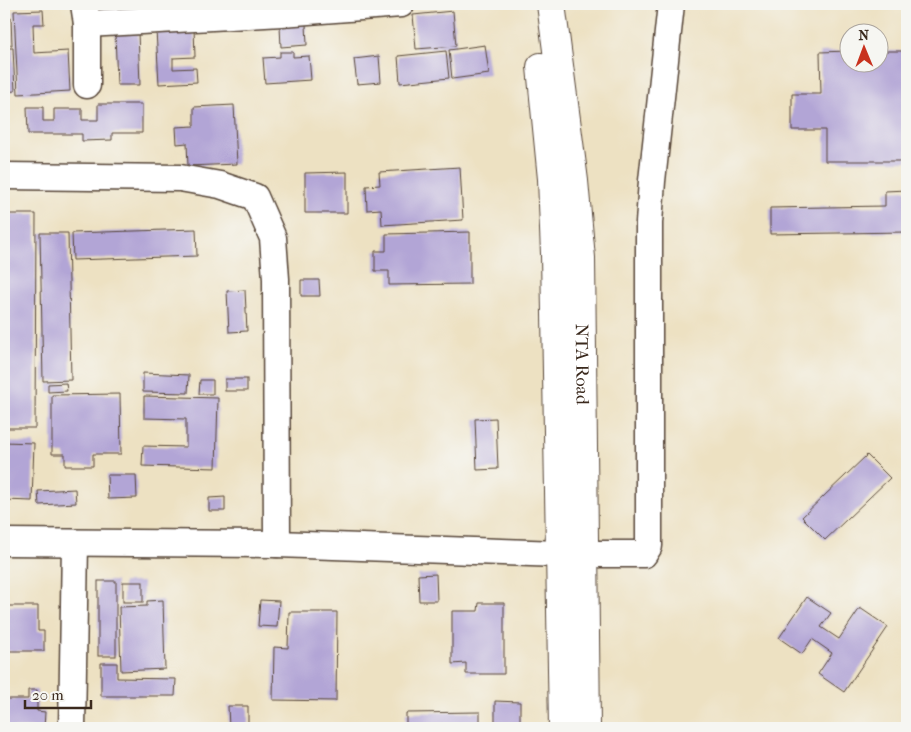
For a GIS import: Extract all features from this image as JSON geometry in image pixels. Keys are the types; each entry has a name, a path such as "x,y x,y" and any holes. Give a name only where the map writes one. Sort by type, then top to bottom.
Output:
{"main road":[{"name":"NTA Road","path":"533,4 542,71 552,178 572,554 586,728"},
{"name":"NTA Road","path":"550,4 572,162 581,258 572,554 563,728"}],"street":[{"path":"87,85 86,14 282,13 400,4"},
{"path":"4,542 277,544 572,554 644,554 649,546 649,223 671,4"},
{"path":"4,176 180,178 220,185 255,197 273,238 276,279 277,544"},
{"path":"72,728 75,543"}],"building":[{"path":"43,10 44,24 33,24 34,53 68,51 70,91 18,94 14,11"},
{"path":"453,11 456,46 416,49 413,15"},
{"path":"4,18 11,18 12,45 4,45"},
{"path":"306,24 307,45 281,47 280,26"},
{"path":"194,28 195,57 173,58 173,69 196,68 197,82 159,84 156,30"},
{"path":"138,32 140,85 117,85 115,33"},
{"path":"485,45 489,74 452,79 449,50"},
{"path":"4,48 13,48 15,91 4,92"},
{"path":"446,51 449,78 400,83 398,56"},
{"path":"838,51 838,72 888,72 888,51 907,51 907,161 825,161 825,130 792,130 792,94 821,94 820,52"},
{"path":"280,52 293,52 293,57 309,56 311,80 265,83 263,58 280,57"},
{"path":"379,56 381,82 357,84 354,59"},
{"path":"98,104 142,104 142,133 112,133 112,140 82,141 82,134 28,134 27,107 43,107 43,121 54,121 54,109 82,109 82,120 98,120"},
{"path":"234,105 237,164 188,166 187,143 177,144 176,127 194,126 194,107"},
{"path":"460,167 463,220 382,225 381,209 367,210 366,186 380,185 379,172"},
{"path":"347,172 347,213 305,213 305,173"},
{"path":"907,190 907,232 770,234 770,208 885,206 885,191"},
{"path":"4,214 36,214 35,428 4,428"},
{"path":"196,229 197,256 73,260 72,233"},
{"path":"470,232 470,284 389,285 389,271 375,271 375,251 386,251 386,234"},
{"path":"40,233 68,233 71,380 43,381"},
{"path":"301,280 319,280 320,296 301,296"},
{"path":"245,290 247,331 229,332 227,291"},
{"path":"143,373 189,375 188,393 143,392"},
{"path":"225,379 247,379 247,391 225,391"},
{"path":"200,380 213,380 213,394 199,394"},
{"path":"66,383 67,391 48,392 48,384"},
{"path":"120,394 121,454 93,454 93,466 65,466 65,454 52,454 52,395"},
{"path":"144,396 218,398 216,468 142,466 143,446 186,447 186,419 144,418"},
{"path":"496,418 498,469 477,470 475,419"},
{"path":"4,442 34,443 32,501 4,500"},
{"path":"867,455 890,478 825,540 802,517"},
{"path":"107,475 136,475 137,498 108,499"},
{"path":"75,489 76,503 39,505 38,491"},
{"path":"225,497 225,511 209,511 209,498"},
{"path":"436,574 437,601 419,601 418,575"},
{"path":"98,581 116,581 116,656 98,656"},
{"path":"123,582 143,582 143,602 123,602"},
{"path":"807,597 831,613 821,627 839,639 860,608 888,627 844,692 818,674 832,653 812,639 802,654 779,638"},
{"path":"163,600 165,669 121,671 119,607 147,606 147,601"},
{"path":"260,600 279,601 277,627 258,626"},
{"path":"479,603 504,603 504,674 466,674 466,663 452,664 452,611 478,611"},
{"path":"4,606 38,606 38,631 44,631 44,651 4,651"},
{"path":"289,612 337,612 336,701 273,700 274,647 288,648"},
{"path":"101,663 117,663 117,678 176,679 175,696 101,696"},
{"path":"28,690 37,690 37,711 45,712 44,728 4,728 4,699 28,699"},
{"path":"495,701 520,702 520,728 495,728"},
{"path":"228,706 248,706 248,725 252,725 252,728 229,728"},
{"path":"480,712 480,724 490,724 490,728 406,728 406,713"}]}
